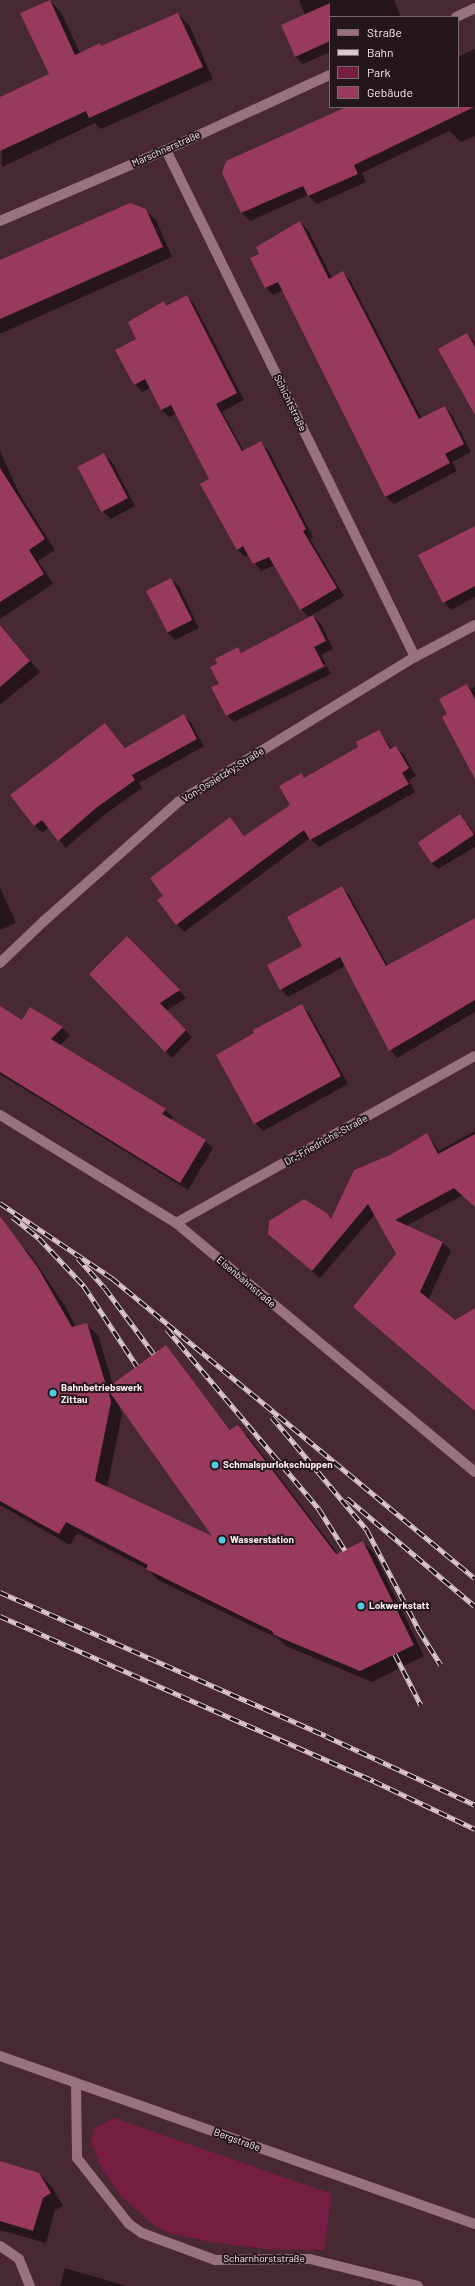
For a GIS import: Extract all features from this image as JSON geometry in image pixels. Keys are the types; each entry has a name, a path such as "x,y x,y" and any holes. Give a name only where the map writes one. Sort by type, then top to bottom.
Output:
{"street":[{"path":"458,16 475,8"},
{"name":"Marschnerstraße","path":"0,221 166,150 329,75"},
{"name":"Schichtstraße","path":"166,150 414,657"},
{"name":"Von-Ossietzky-Straße","path":"0,963 44,921 178,802 414,657 475,625"},
{"name":"Dr.-Friedrichs-Straße","path":"176,1223 475,1056"},
{"name":"Eisenbahnstraße","path":"0,1115 176,1223 475,1472"},
{"name":"Bergstraße","path":"0,2056 475,2224"},
{"name":"Scharnhorststraße","path":"76,2083 77,2158 130,2224 142,2233 215,2260 310,2259 418,2286"},
{"path":"0,2246 19,2259 30,2286"}],"green space":[{"path":"114,2118 332,2194 324,2250 266,2249 210,2242 172,2234 155,2226 122,2197 100,2166 91,2141 95,2128"}],"building":[{"path":"50,0 75,55 100,43 101,46 178,13 203,67 89,118 86,111 0,151 0,97 49,74 20,13"},
{"path":"330,3 329,41 295,57 281,25"},
{"path":"474,107 354,165 358,174 308,196 303,186 241,213 222,173 226,161 344,108"},
{"path":"130,203 146,209 163,247 0,319 0,260"},
{"path":"300,221 329,279 343,271 419,419 445,406 464,444 445,454 450,463 385,497 278,282 265,288 250,258 259,254 256,247"},
{"path":"187,295 237,393 216,404 242,451 261,441 306,529 303,531 337,588 300,610 269,557 253,564 243,546 237,550 200,484 209,479 171,405 161,410 145,379 134,385 115,350 136,339 128,322 164,301 166,306"},
{"path":"467,333 475,347 475,415 438,349"},
{"path":"104,453 128,498 101,512 78,467"},
{"path":"0,468 45,539 29,550 44,574 0,602"},
{"path":"475,526 475,586 443,603 418,555"},
{"path":"171,578 192,620 167,633 146,591"},
{"path":"313,615 326,641 314,647 324,666 226,716 211,687 219,684 210,667 217,664 215,659 238,647 241,653"},
{"path":"0,625 30,661 0,687"},
{"path":"467,684 475,699 475,779 442,717 447,714 439,699"},
{"path":"184,714 197,739 132,775 135,780 96,808 58,841 42,820 34,826 10,795 105,723 125,748"},
{"path":"379,730 390,749 396,746 409,768 402,773 409,784 310,840 304,830 176,925 157,900 163,896 150,878 230,817 244,836 290,805 279,786 302,773 304,778 358,747 356,742"},
{"path":"460,814 474,835 432,863 418,843"},
{"path":"342,886 386,966 475,918 475,1000 389,1051 340,957 280,990 267,965 302,946 287,917"},
{"path":"127,936 180,990 160,1003 186,1030 165,1052 89,974"},
{"path":"302,1004 341,1076 254,1124 216,1055 254,1033 253,1030"},
{"path":"0,1006 22,1020 30,1007 63,1027 51,1039 166,1109 162,1114 206,1140 180,1183 0,1072"},
{"path":"427,1133 438,1154 475,1134 475,1207 454,1188 395,1220 443,1242 420,1292 455,1320 475,1308 475,1411 353,1307 396,1254 368,1204 312,1271 268,1234 269,1221 304,1199 327,1213 331,1219 354,1170 390,1155"},
{"path":"0,1216 38,1268 72,1327 87,1323 107,1388 166,1345 230,1430 238,1425 336,1554 363,1541 414,1645 360,1671 274,1635 272,1631 146,1569 148,1565 66,1522 59,1534 0,1501","holes":["108,1390 212,1536 95,1481 111,1402"]},
{"path":"0,2161 39,2173 51,2193 43,2198 33,2231 0,2221"}],"railway":[{"path":"0,1203 112,1278 475,1578"},
{"path":"13,1217 39,1238 84,1286 137,1366"},
{"path":"78,1258 105,1288 154,1354"},
{"path":"167,1329 319,1509 345,1550"},
{"path":"272,1417 367,1530 419,1630 441,1665"},
{"path":"347,1498 475,1606"},
{"path":"0,1592 326,1736 475,1805"},
{"path":"0,1616 374,1781 475,1829"},
{"path":"395,1654 421,1705"}],"place":[{"name":"Bahnbetriebswerk Zittau","path":"53,1393"},
{"name":"Schmalspurlokschuppen","path":"215,1465"},
{"name":"Wasserstation","path":"222,1540"},
{"name":"Lokwerkstatt","path":"361,1606"}]}
